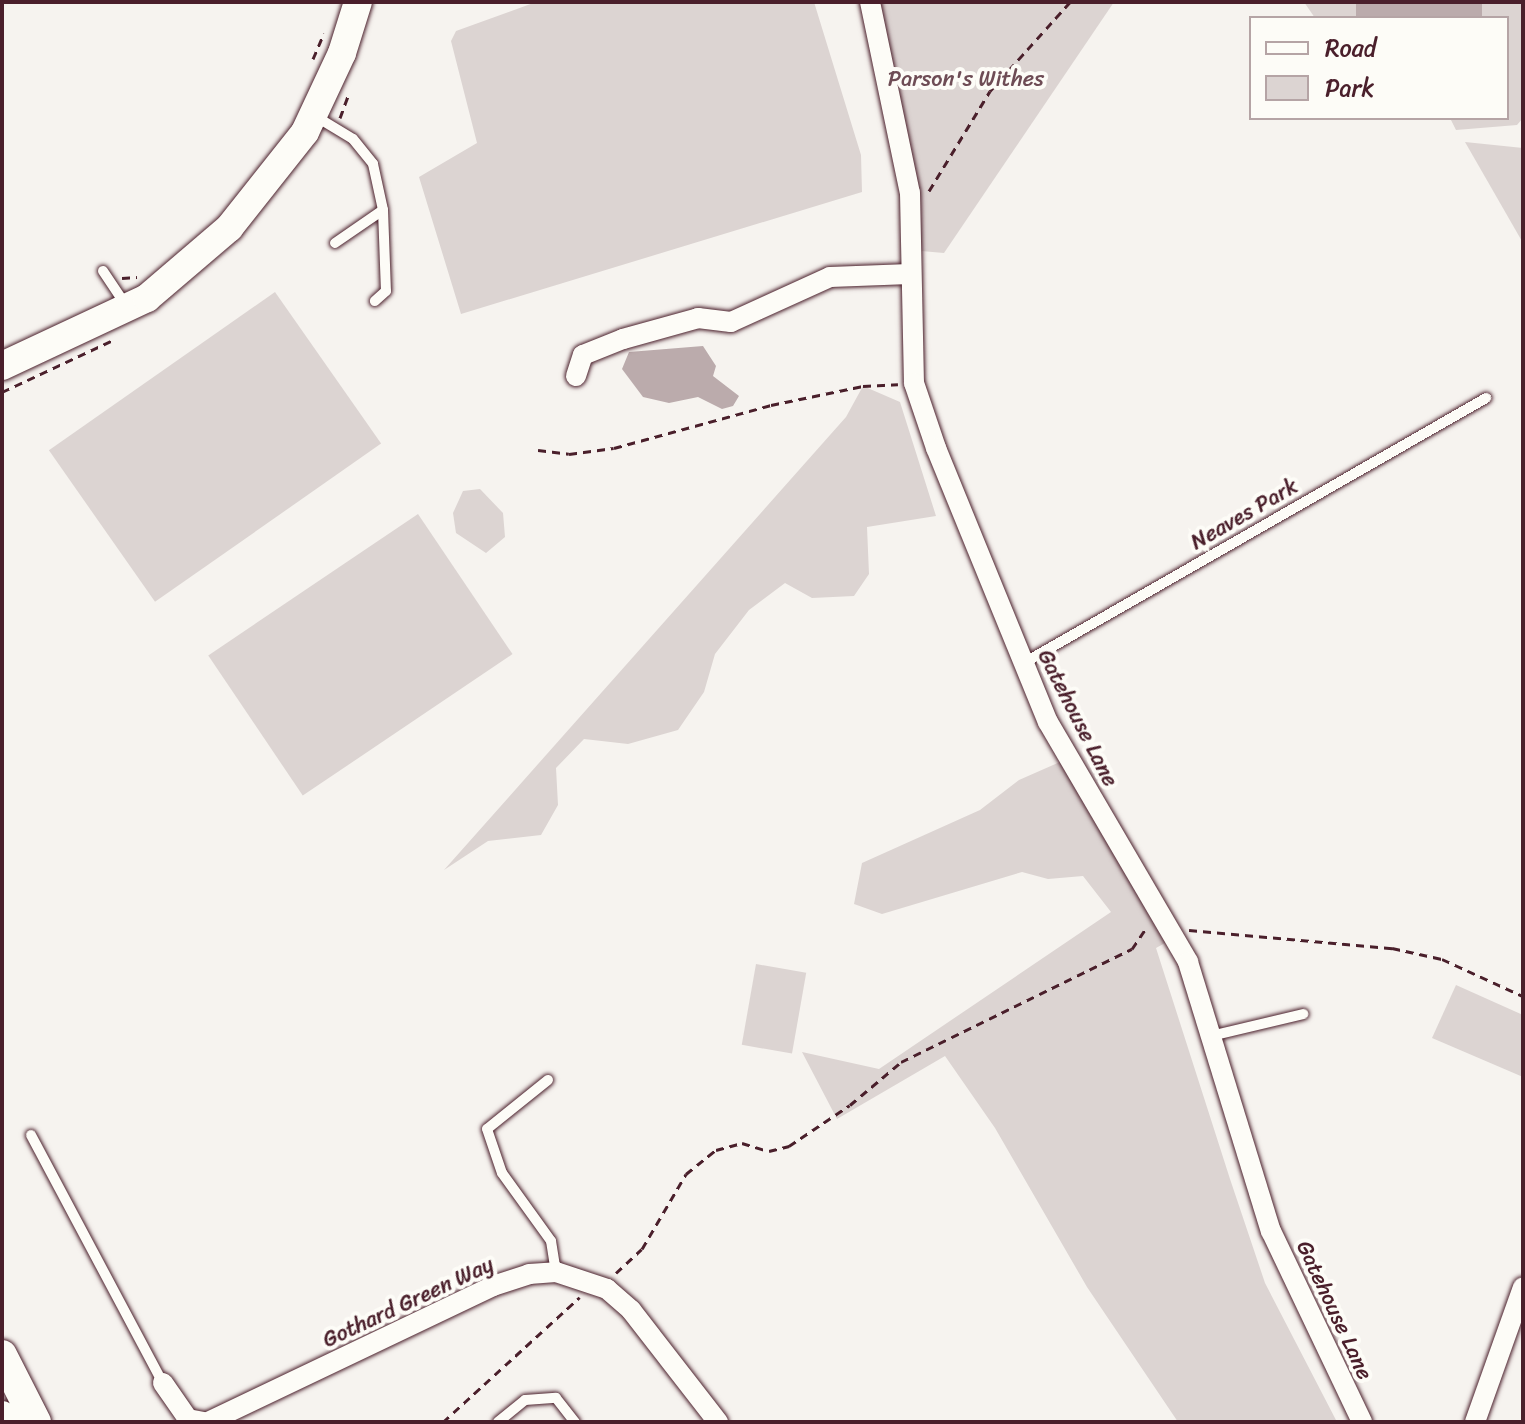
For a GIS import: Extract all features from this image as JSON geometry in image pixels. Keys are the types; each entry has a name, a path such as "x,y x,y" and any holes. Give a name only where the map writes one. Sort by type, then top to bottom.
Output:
{"main road":[{"path":"2,1355 36,1422"},
{"path":"2,1416 5,1422"}],"street":[{"path":"2,366 147,298 229,228 270,180 313,115 358,2"},
{"name":"Gatehouse Lane","path":"870,2 912,217 910,274 914,383 1022,664 1048,722 1188,962 1271,1231 1362,1422"},
{"path":"576,376 583,355 623,339 698,318 731,322 830,277 910,274"},
{"name":"Gothard Green Way","path":"163,1383 188,1419 206,1422 493,1286 529,1274 556,1272 607,1289 631,1310 718,1422"},
{"path":"1475,1422 1523,1287"}],"lane":[{"path":"313,115 353,139 373,164 383,210 386,291 375,301"},
{"path":"335,243 383,210"},
{"path":"103,271 128,309"},
{"name":"Neaves Park","path":"1022,664 1486,398"},
{"path":"1211,1036 1303,1014"},
{"path":"548,1080 487,1129 502,1173 551,1241 556,1272"},
{"path":"31,1135 163,1383"},
{"path":"498,1422 525,1400 556,1398 575,1422"}],"path":[{"path":"912,217 990,91 1070,2"},
{"path":"309,69 325,29"},
{"path":"112,284 125,276 141,278"},
{"path":"538,450 569,454 614,448 771,405 863,386 914,383"},
{"path":"443,1422 581,1296 598,1303 613,1275 642,1249 686,1174 716,1150 742,1143 769,1151 789,1146 850,1105 901,1062 1132,949 1163,918 1392,948 1442,959 1523,996"}],"green space":[{"path":"536,2 814,2 861,155 862,192 461,314 419,177 477,143 451,41 456,31"},
{"name":"Parson's Withes","path":"870,2 1114,2 944,253 921,251"},
{"path":"1304,2 1523,2 1523,118 1517,125 1456,130 1451,120 1509,120 1509,16 1314,16"},
{"path":"1465,142 1523,148 1523,243"},
{"path":"275,292 381,444 155,602 49,450"},
{"path":"863,386 900,402 936,516 867,527 869,574 854,596 812,598 785,583 749,610 715,654 704,692 678,730 628,744 584,739 556,768 558,805 541,835 488,841 444,870 846,417"},
{"path":"480,489 503,513 505,537 486,553 456,533 453,513 463,491"},
{"path":"418,514 513,654 303,796 208,655"},
{"path":"1069,758 1174,938 1156,948 1265,1283 1337,1422 1178,1422 1087,1287 995,1128 945,1056 837,1119 802,1052 879,1069 1111,912 1083,876 1048,879 1022,872 882,914 854,904 862,863 980,810 1019,780"},
{"path":"756,964 806,973 792,1054 742,1045"},
{"path":"1456,985 1523,1015 1523,1077 1432,1038"}],"shaded area":[{"path":"1356,2 1482,2 1482,16 1356,16"},
{"path":"703,346 716,366 713,376 739,396 733,406 722,409 698,397 669,403 643,397 622,369 629,352"}]}
